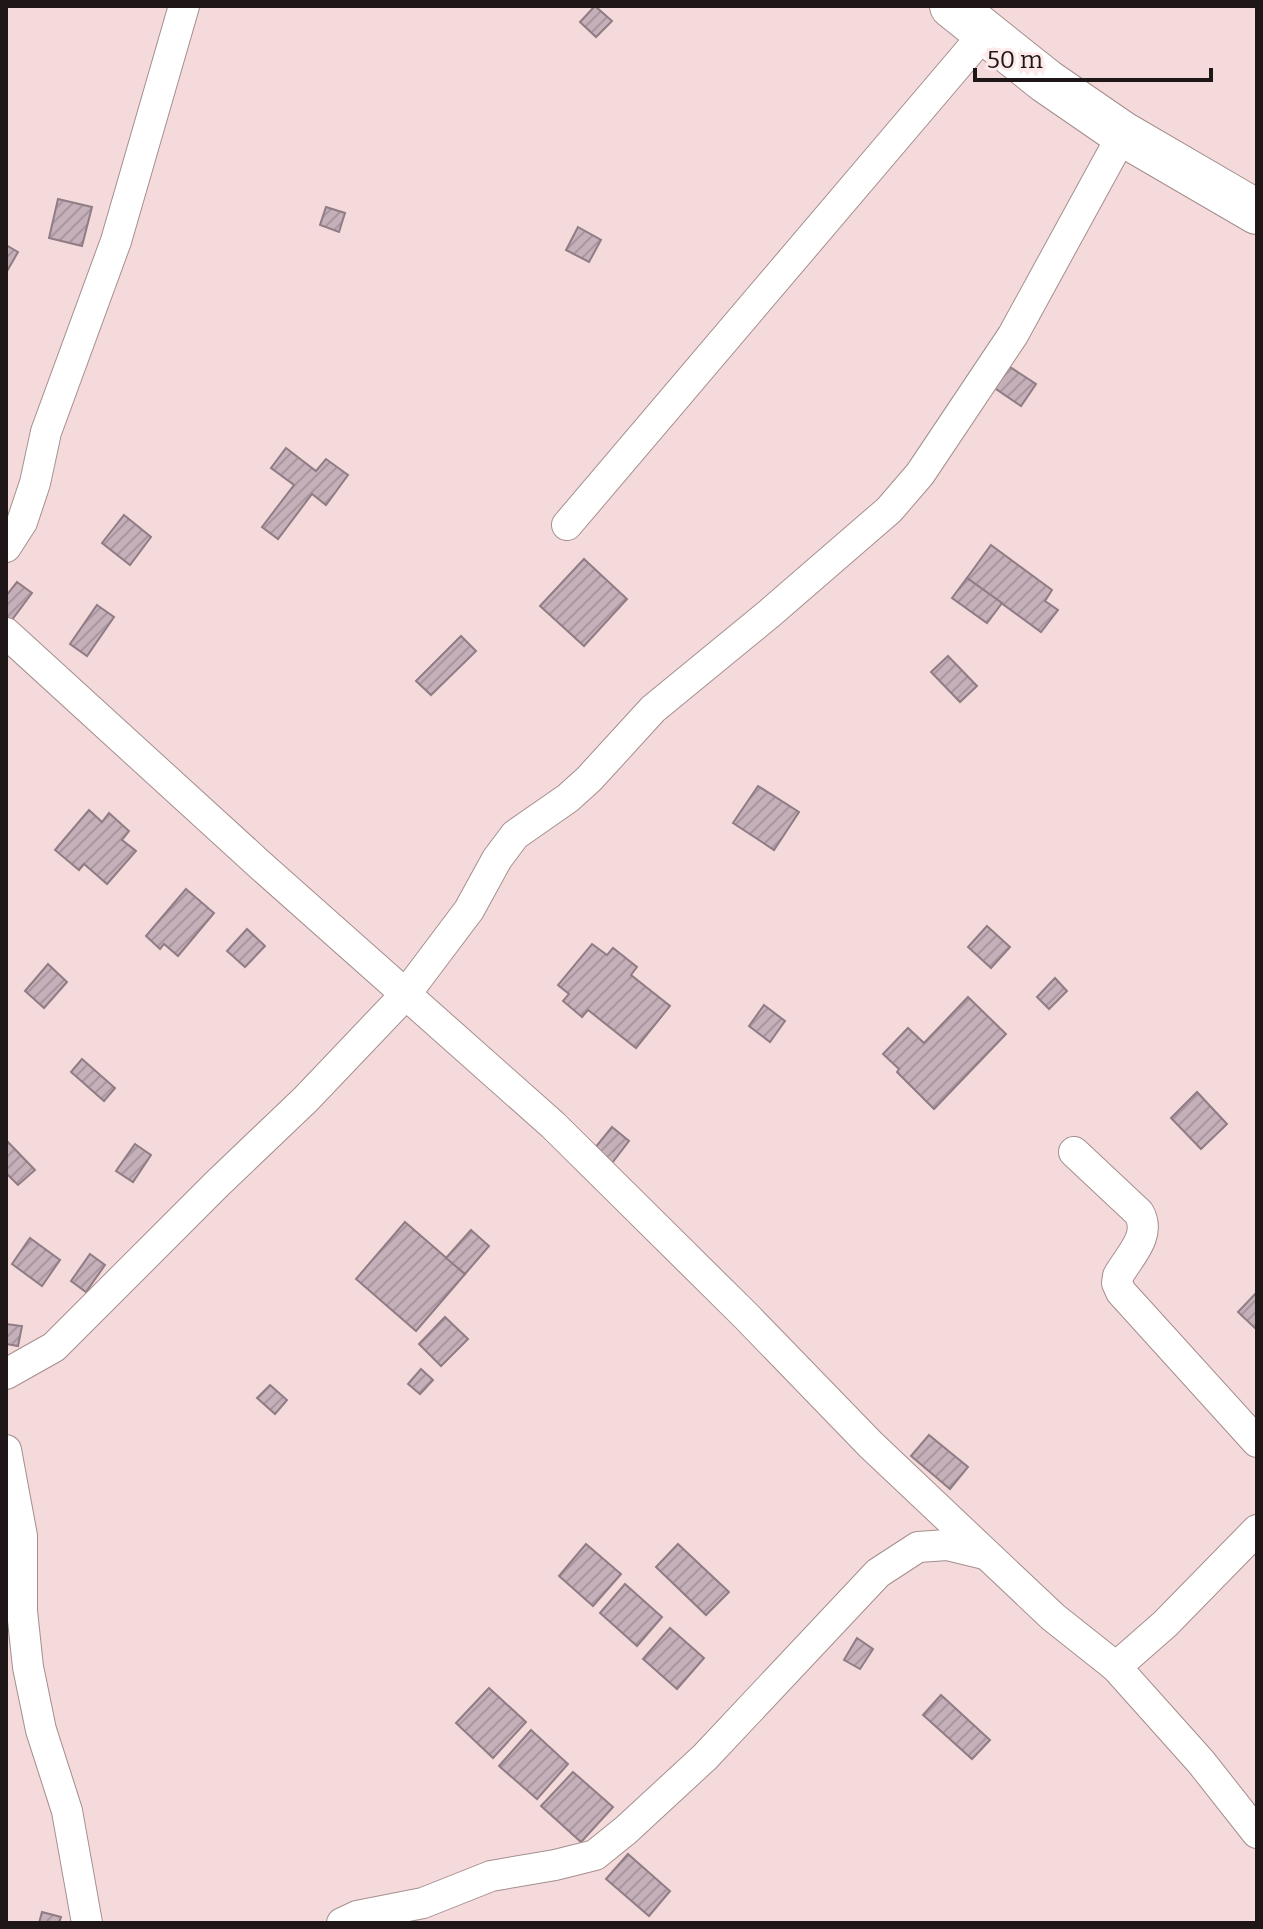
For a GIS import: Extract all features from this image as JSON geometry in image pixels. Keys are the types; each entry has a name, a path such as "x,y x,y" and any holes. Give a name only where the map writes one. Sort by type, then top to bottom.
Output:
{"street":[{"path":"6,547 22,522 35,483 46,432 116,241 184,6"},
{"path":"952,6 1046,81 1123,134 1257,212"},
{"path":"567,525 984,34"},
{"path":"6,1374 54,1347 306,1099 405,995 469,910 497,859 515,835 568,798 653,709 889,510 920,474 1013,335 1123,134"},
{"path":"6,633 553,1125 871,1445 1053,1617 1116,1667 1201,1762 1257,1833"},
{"path":"1074,1152 1139,1213 1145,1223 1143,1237 1118,1276 1121,1292 1257,1442"},
{"path":"6,1450 22,1536 22,1611 28,1667 41,1730 67,1811 87,1923"},
{"path":"1116,1667 1165,1624 1257,1530"},
{"path":"342,1923 357,1916 423,1903 491,1876 595,1855 705,1757 878,1573 918,1547 947,1545 986,1555"}],"building":[{"path":"595,6 612,21 596,37 580,22"},
{"path":"58,199 92,207 82,246 49,238"},
{"path":"326,207 345,213 339,232 320,225"},
{"path":"578,227 601,240 589,262 566,250"},
{"path":"6,245 18,252 6,273"},
{"path":"1004,363 1036,384 1021,406 990,385"},
{"path":"286,448 316,471 326,459 348,475 326,505 312,494 278,539 262,527 294,485 271,468"},
{"path":"124,515 151,537 130,565 102,543"},
{"path":"991,545 1052,590 1045,601 1058,610 1041,632 967,578"},
{"path":"584,559 627,599 584,646 540,606"},
{"path":"967,578 1002,603 987,623 952,598"},
{"path":"17,582 32,593 11,621 6,617 6,596"},
{"path":"97,605 114,617 87,656 70,644"},
{"path":"461,636 476,651 431,695 416,681"},
{"path":"948,656 977,686 960,702 931,672"},
{"path":"758,786 799,812 774,850 733,823"},
{"path":"89,810 102,822 109,813 129,831 122,840 136,851 107,884 84,864 79,870 55,850"},
{"path":"186,889 214,913 178,956 164,944 160,949 146,936"},
{"path":"987,926 1010,947 991,968 968,947"},
{"path":"247,929 265,946 245,967 227,951"},
{"path":"592,944 607,955 613,948 637,967 631,975 670,1006 636,1048 588,1010 582,1017 563,1001 569,994 558,985"},
{"path":"48,964 67,982 44,1008 25,991"},
{"path":"1055,978 1067,991 1049,1009 1037,997"},
{"path":"968,997 1006,1034 934,1109 883,1054 908,1028 924,1043"},
{"path":"764,1005 785,1021 770,1042 749,1026"},
{"path":"82,1059 115,1088 104,1101 71,1072"},
{"path":"1197,1092 1227,1124 1201,1149 1171,1118"},
{"path":"612,1127 629,1141 612,1163 594,1149"},
{"path":"6,1140 35,1170 18,1185 6,1173"},
{"path":"135,1144 151,1155 133,1182 116,1171"},
{"path":"405,1222 465,1274 416,1331 356,1279"},
{"path":"471,1230 489,1246 465,1274 446,1258"},
{"path":"30,1238 60,1260 42,1286 12,1264"},
{"path":"90,1254 105,1265 86,1292 71,1281"},
{"path":"1257,1292 1257,1330 1238,1312"},
{"path":"445,1317 468,1339 441,1366 419,1344"},
{"path":"6,1324 22,1326 18,1346 6,1344"},
{"path":"421,1369 433,1380 420,1394 408,1384"},
{"path":"270,1385 287,1400 275,1414 257,1398"},
{"path":"929,1435 968,1467 950,1489 911,1456"},
{"path":"586,1544 621,1574 593,1606 559,1576"},
{"path":"678,1544 729,1592 706,1615 656,1567"},
{"path":"625,1584 662,1617 637,1646 600,1613"},
{"path":"670,1628 704,1658 677,1689 643,1659"},
{"path":"857,1638 873,1649 860,1669 844,1660"},
{"path":"489,1688 526,1722 493,1758 456,1723"},
{"path":"941,1695 990,1740 972,1759 923,1715"},
{"path":"531,1730 568,1764 537,1799 499,1766"},
{"path":"573,1772 613,1807 581,1842 541,1806"},
{"path":"628,1854 670,1891 649,1916 606,1879"},
{"path":"42,1912 61,1917 59,1923 39,1923"}]}
